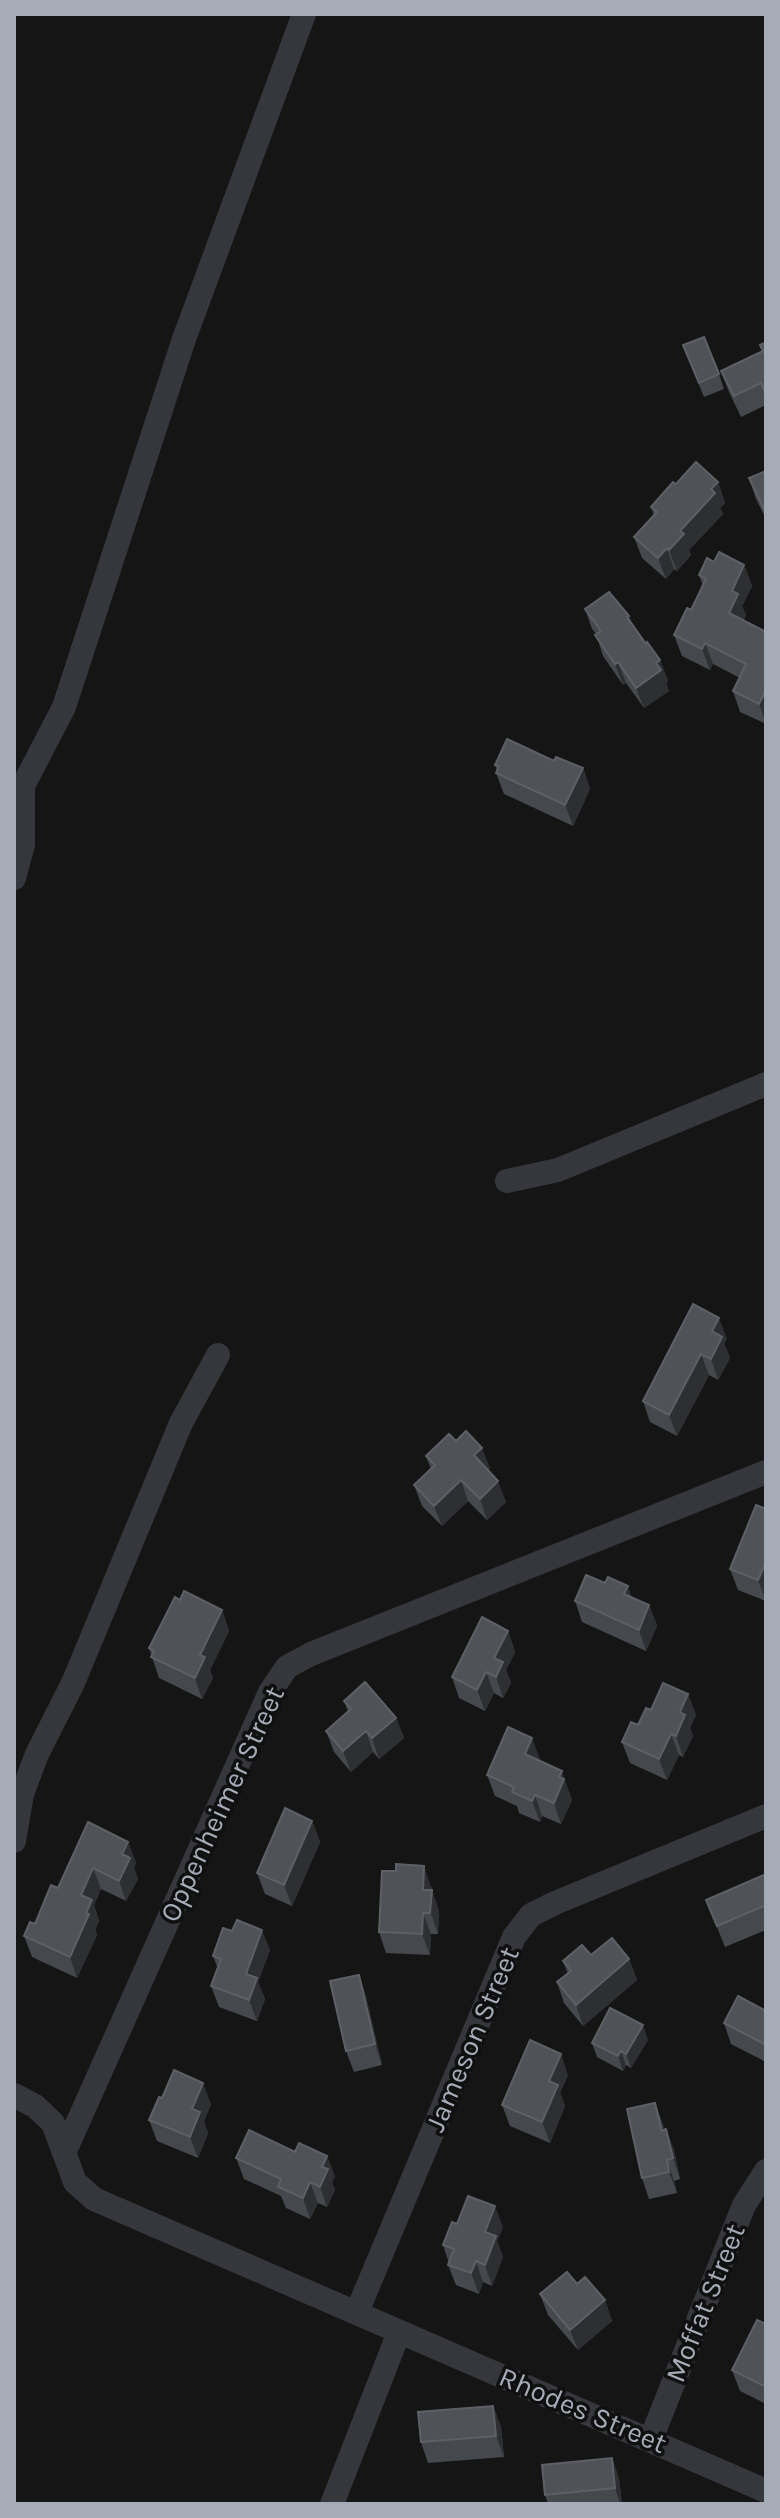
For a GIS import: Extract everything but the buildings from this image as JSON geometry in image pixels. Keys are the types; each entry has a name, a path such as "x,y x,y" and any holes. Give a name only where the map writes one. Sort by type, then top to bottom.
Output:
{"street":[{"path":"14,878 23,845 23,786 64,707 184,339 304,14"},
{"path":"507,1181 558,1170 766,1084"},
{"path":"14,1841 22,1794 37,1754 73,1683 181,1423 218,1355"},
{"name":"Oppenheimer Street","path":"65,2151 270,1692 287,1667 311,1654 766,1472"},
{"name":"Jameson Street","path":"357,2312 514,1937 531,1915 766,1816"},
{"name":"Rhodes Street","path":"14,2095 35,2106 53,2123 75,2182 94,2199 766,2491"},
{"name":"Moffat Street","path":"651,2439 744,2205 766,2171"},
{"path":"332,2504 399,2332"}]}
